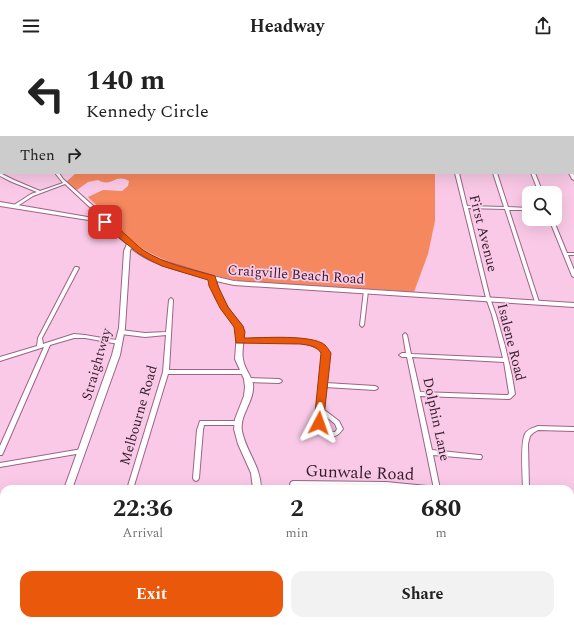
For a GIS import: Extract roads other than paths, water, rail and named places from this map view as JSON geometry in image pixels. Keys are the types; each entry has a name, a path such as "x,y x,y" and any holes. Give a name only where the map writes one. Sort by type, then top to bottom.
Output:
{"main road":[{"path":"0,204 98,220"},
{"name":"Craigville Beach Road","path":"98,220 108,224 140,252 158,261 212,278 234,283 574,304"},
{"name":"Straightway","path":"69,485 109,377 119,342 125,291 127,248 130,243"},
{"path":"212,278 214,286 225,308 238,326 240,332 239,360 248,380 249,390 238,423 241,440 255,471 257,485"}],"street":[{"path":"0,174 12,181 40,192"},
{"path":"58,174 95,208 100,215 98,220"},
{"name":"First Avenue","path":"457,174 488,298"},
{"path":"495,174 537,302"},
{"path":"533,174 538,186"},
{"path":"15,206 40,192 65,182"},
{"path":"465,207 522,209"},
{"path":"554,226 574,276"},
{"path":"565,254 574,254"},
{"path":"40,347 40,338 77,268"},
{"path":"362,325 366,291"},
{"name":"Isalene Road","path":"418,394 509,397 512,390 488,298"},
{"name":"Melbourne Road","path":"131,485 166,372 171,300"},
{"path":"121,332 145,335 169,333"},
{"name":"Dolphin Lane","path":"405,335 436,485"},
{"path":"0,359 77,336 106,342 119,342"},
{"path":"240,341 300,341 319,345 326,353 322,385 320,409 319,422 322,430 329,434 337,433 340,429 338,425 320,409"},
{"path":"0,453 48,344"},
{"path":"402,354 504,360"},
{"path":"166,372 244,372"},
{"path":"248,380 279,381"},
{"path":"322,385 375,388"},
{"path":"196,478 200,430 202,423 238,423"},
{"path":"526,485 525,441 527,435 531,431 538,428 574,429"},
{"path":"0,465 82,451"},
{"path":"430,452 479,457"},
{"name":"Gunwale Road","path":"292,484 298,485"}]}
